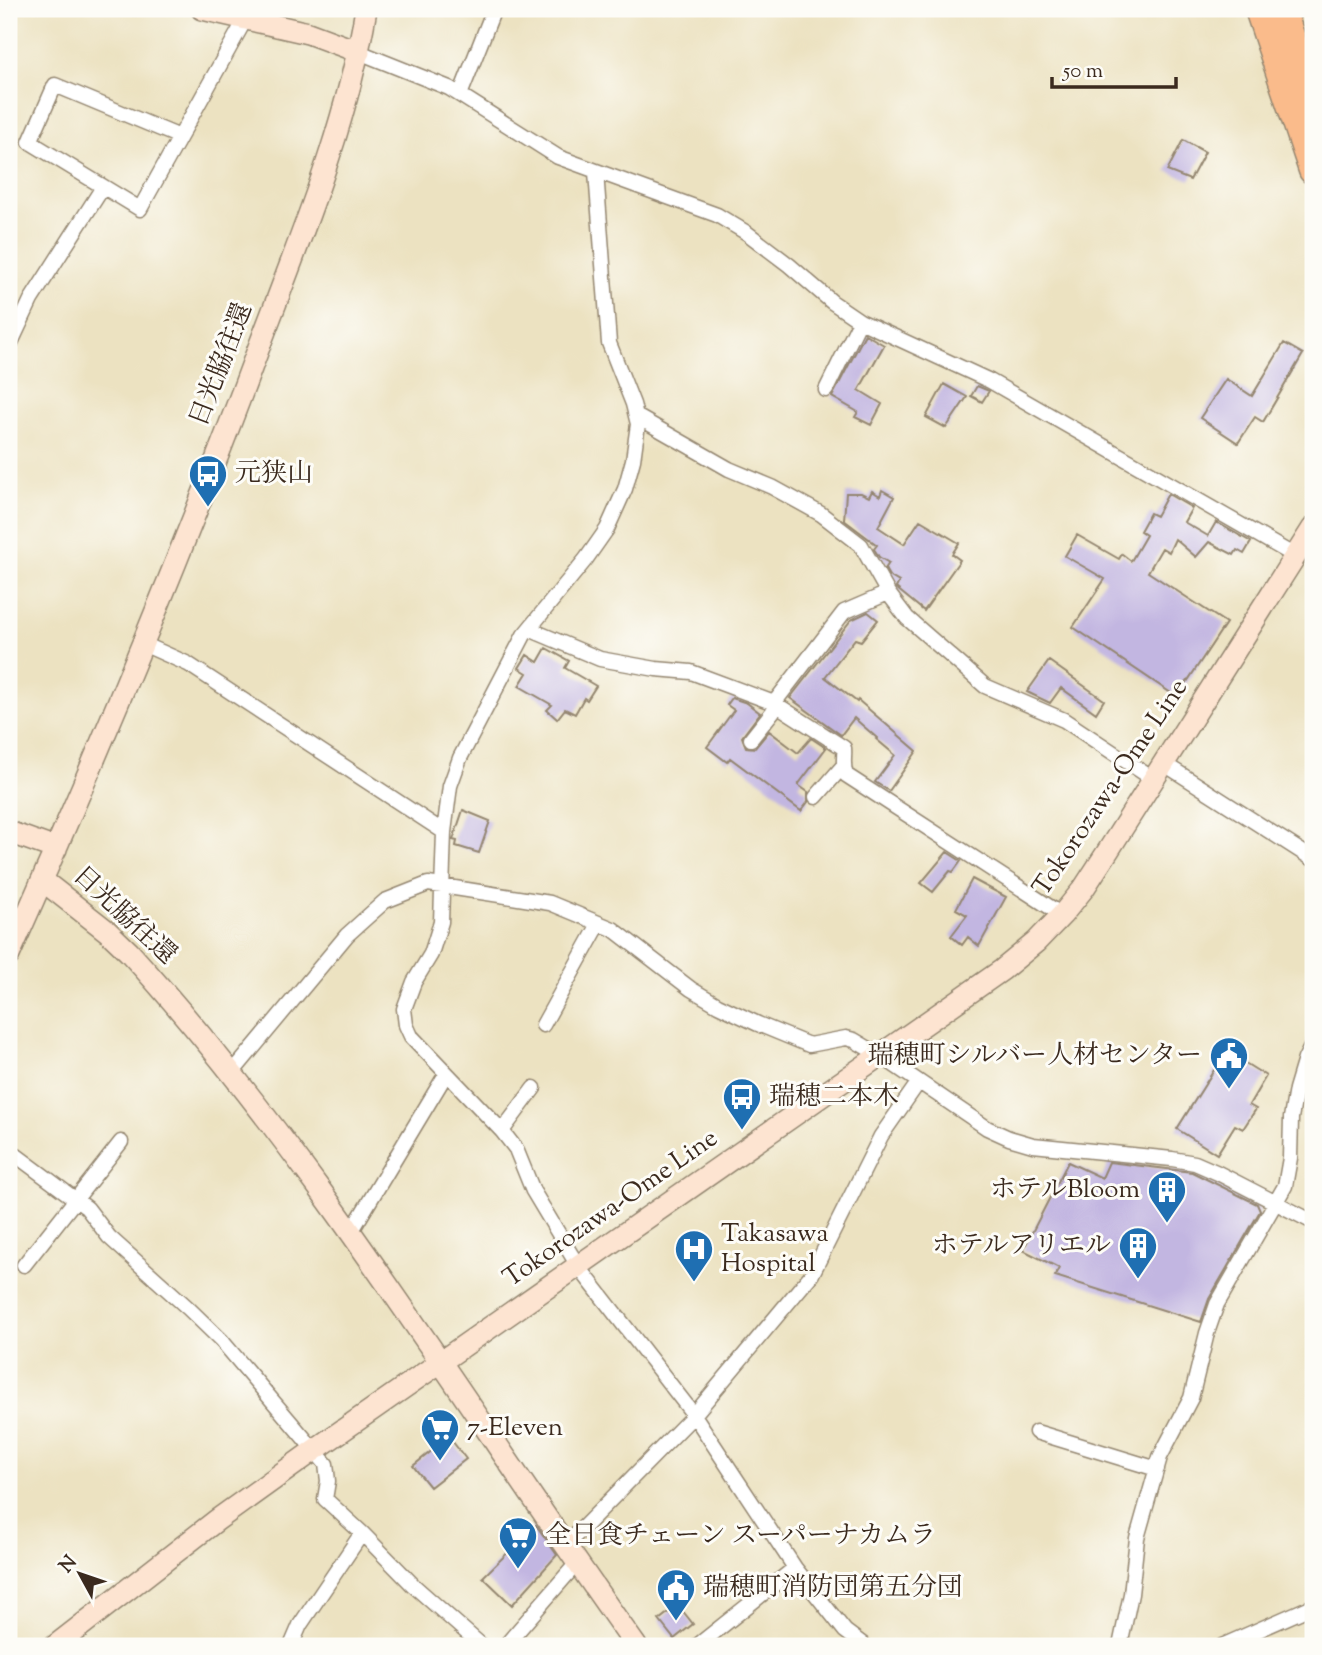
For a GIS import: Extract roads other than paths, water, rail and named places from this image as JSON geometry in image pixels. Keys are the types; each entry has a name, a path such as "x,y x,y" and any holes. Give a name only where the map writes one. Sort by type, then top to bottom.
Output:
{"highway":[{"path":"1259,9 1313,170"},
{"path":"1281,9 1313,102"}],"main road":[{"path":"202,9 308,33 359,52"},
{"name":"日光脇往還","path":"366,9 359,52 321,181 230,427 42,880 107,930 129,952 232,1073 351,1232 636,1646"},
{"name":"Tokorozawa-Ome Line","path":"64,1644 217,1520 881,1056 1002,970 1036,942 1084,888 1313,528"},
{"path":"9,831 56,849"},
{"path":"9,955 42,880"}],"street":[{"path":"460,95 494,9"},
{"path":"180,137 55,85 30,142 140,209 180,137 246,18"},
{"path":"359,52 449,88 558,157 717,215 747,233 832,302 860,321 990,381 1295,556"},
{"path":"596,172 609,343 636,416 637,436 633,460 625,489 607,529 529,629 460,758 450,786 443,832 441,922 436,940 407,999 404,1009 406,1025 411,1036 516,1149 533,1192 578,1266 694,1415 795,1568 845,1631 865,1646"},
{"path":"9,347 31,300 103,187"},
{"path":"826,390 860,321"},
{"path":"636,416 729,469 772,487 821,514 861,545 888,593 907,618 985,686 1065,720 1313,859"},
{"path":"751,739 844,612 888,593"},
{"path":"529,629 600,659 691,672 776,704 844,748 843,766 846,775 1062,915"},
{"path":"141,643 188,664 443,832"},
{"path":"816,797 843,766"},
{"path":"232,1073 347,935 384,901 428,884 443,886 550,903 613,929 691,989 758,1024 809,1045 846,1038 881,1056 987,1128 1009,1138 1032,1145 1195,1163 1313,1223"},
{"path":"543,1025 599,924"},
{"path":"1120,1646 1132,1594 1137,1538 1160,1457 1191,1398 1217,1304 1285,1186 1290,1158 1290,1118 1305,1059 1313,1043"},
{"path":"351,1232 446,1074"},
{"path":"505,1646 571,1555 694,1415 812,1274 881,1136 918,1083"},
{"path":"502,1131 534,1088"},
{"path":"24,1265 121,1142"},
{"path":"9,1150 87,1208 109,1237 218,1338 326,1464 328,1480 325,1499 413,1585 482,1646"},
{"path":"1036,1432 1157,1469"},
{"path":"291,1646 300,1625 362,1533"},
{"path":"697,1646 795,1568"},
{"path":"1222,1646 1313,1606"}],"place":[{"name":"元狭山","path":"208,508"},
{"name":"瑞穂町シルバー人材センター","path":"1229,1090"},
{"name":"瑞穂二本木","path":"742,1131"},
{"name":"ホテルBloom","path":"1167,1224"},
{"name":"ホテルアリエル","path":"1138,1280"},
{"name":"Takasawa Hospital","path":"694,1283"},
{"name":"7-Eleven","path":"440,1462"},
{"name":"全日食チェーン スーパーナカムラ","path":"518,1570"},
{"name":"瑞穂町消防団第五分団","path":"676,1622"}]}
